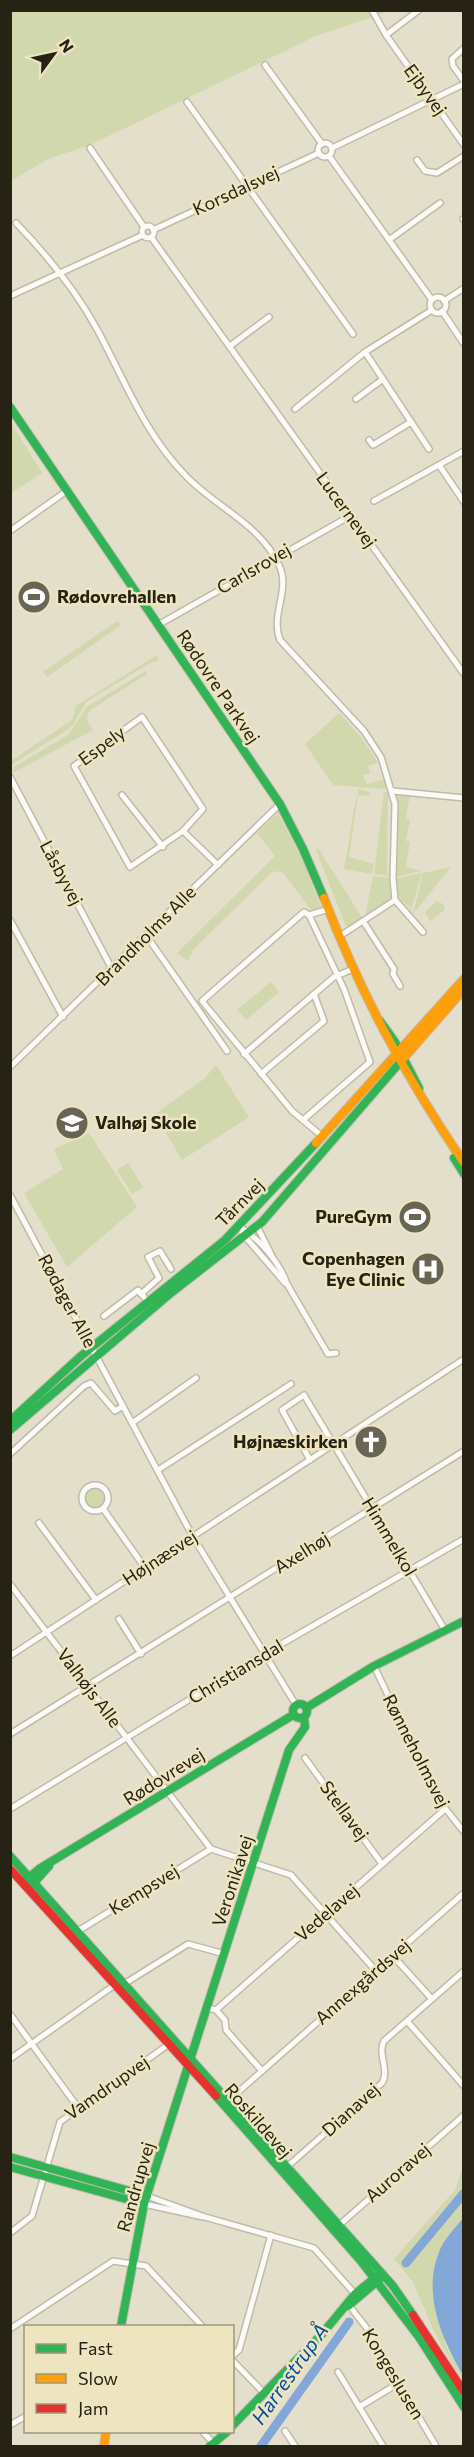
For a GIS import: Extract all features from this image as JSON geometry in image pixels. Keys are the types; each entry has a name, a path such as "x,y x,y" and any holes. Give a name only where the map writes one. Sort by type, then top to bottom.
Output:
{"street":[{"name":"Ejbyvej","path":"372,10 386,35 464,145"},
{"path":"386,35 420,10"},
{"path":"329,156 332,148 464,82 453,66 452,59 464,48"},
{"path":"265,65 322,144"},
{"path":"187,102 353,334"},
{"path":"322,144 328,144 332,148"},
{"path":"322,144 319,153 329,156"},
{"path":"10,297 142,235 152,237 153,230 144,227 90,148"},
{"name":"Korsdalsvej","path":"153,230 319,153"},
{"path":"329,156 432,300 432,310"},
{"path":"417,160 425,171 437,173 464,156"},
{"path":"389,240 440,203"},
{"path":"16,223 60,274 98,330 145,423 164,452 187,478 243,520 275,557 283,574 283,585 275,615 280,640 364,731 381,757 393,791 395,900 423,932"},
{"path":"142,235 144,227"},
{"name":"Lucernevej","path":"152,237 464,674"},
{"path":"444,301 464,288"},
{"path":"432,300 437,297 444,301"},
{"path":"432,310 436,313 442,311 445,306 444,301"},
{"path":"296,409 365,352 432,310"},
{"path":"442,311 464,344"},
{"path":"230,346 269,317"},
{"path":"365,352 429,449"},
{"path":"356,399 383,379"},
{"name":"Rødovre Parkvej","path":"10,407 280,804 307,854 372,1010 464,1174"},
{"path":"369,440 373,445 411,422"},
{"path":"374,501 464,451"},
{"path":"439,465 464,502"},
{"path":"10,531 68,490"},
{"name":"Carlsrovej","path":"158,625 350,516"},
{"name":"Espely","path":"142,717 203,809 183,831 163,847 130,867 74,766 142,717"},
{"name":"Låsbyvej","path":"10,777 112,969"},
{"path":"393,791 464,798"},
{"path":"122,795 163,847"},
{"name":"Brandholms Alle","path":"13,1065 280,804"},
{"path":"183,831 218,865"},
{"path":"340,936 395,900"},
{"path":"309,915 329,909"},
{"path":"303,1120 370,1062 338,975 309,915 304,912 202,1001 261,1074 303,1120 323,1137"},
{"path":"10,920 63,1017"},
{"path":"363,921 394,969 393,974 400,986"},
{"path":"147,935 227,1051"},
{"path":"244,1054 338,975 353,969"},
{"name":"Tårnvej","path":"10,1421 92,1347 239,1226 323,1137 464,979"},
{"name":"Tårnvej","path":"10,1431 257,1226 464,989"},
{"path":"261,1074 324,1021 314,994"},
{"path":"10,1056 13,1065"},
{"name":"Rødovre Parkvej","path":"436,1122 464,1163"},
{"name":"Rødager Alle","path":"10,1195 192,1537 296,1705"},
{"path":"239,1226 286,1284 328,1354 336,1353"},
{"path":"257,1226 272,1258"},
{"path":"246,1234 272,1258 284,1273 286,1284"},
{"path":"105,1316 138,1290 143,1295 159,1278 148,1257 160,1251 171,1269"},
{"name":"Højnæsvej","path":"10,1656 464,1359"},
{"path":"132,1423 196,1378"},
{"path":"10,1454 84,1386 91,1383 115,1411 123,1406"},
{"path":"158,1470 291,1384"},
{"path":"310,1460 282,1410 294,1400 304,1395 307,1398 333,1445"},
{"name":"Himmelkol","path":"333,1445 445,1630"},
{"name":"Axelhøj","path":"10,1734 231,1599 464,1451"},
{"path":"104,1510 108,1498 102,1486 96,1484 85,1488 80,1497 85,1507 104,1510 145,1568"},
{"path":"39,1523 96,1600"},
{"name":"Christiansdal","path":"10,1809 264,1654 464,1539"},
{"name":"Valhøjs Alle","path":"10,1584 211,1848"},
{"path":"118,1620 141,1654"},
{"path":"306,1708 301,1704 296,1705 292,1709 293,1715 304,1718 306,1708 374,1666 464,1621"},
{"name":"Rønneholmsvej","path":"374,1666 444,1810 464,1832"},
{"name":"Rødovrevej","path":"25,1886 50,1865 293,1715"},
{"name":"Veronikavej","path":"191,2062 212,2009 225,1954 289,1750 305,1727 304,1718"},
{"name":"Stellavej","path":"305,1758 382,1864"},
{"name":"Vedelavej","path":"212,2009 326,1914 444,1810"},
{"path":"211,1848 291,1875 376,1971"},
{"name":"Kempsvej","path":"78,1931 211,1848"},
{"name":"Roskildevej","path":"10,1856 78,1931 170,2044 229,2100 288,2166 336,2228"},
{"name":"Roskildevej","path":"10,1869 191,2062 423,2327 464,2392"},
{"name":"Annexgårdsvej","path":"229,2100 464,1893"},
{"path":"10,2059 120,1984 188,1944 225,1954"},
{"path":"393,1956 432,1999"},
{"name":"Dianavej","path":"288,2166 382,2083 385,2075 382,2045 464,1971"},
{"path":"212,2009 225,2020 226,2030 262,2071"},
{"path":"10,2014 79,2109"},
{"path":"407,2021 464,2086"},
{"name":"Vamdrupvej","path":"10,2233 32,2216 60,2122 170,2044"},
{"name":"Randrupvej","path":"121,2325 131,2262 145,2200 191,2062"},
{"name":"Auroravej","path":"336,2228 464,2115"},
{"path":"10,2157 145,2200 314,2248 355,2294"},
{"path":"10,2167 145,2200"},
{"path":"234,2356 239,2350 271,2235"},
{"path":"10,2329 113,2261 146,2266 201,2325"},
{"path":"234,2424 265,2394 355,2294 378,2278"},
{"path":"346,2306 378,2278"},
{"name":"Roskildevej","path":"378,2278 464,2407"},
{"name":"Kongeslusen","path":"346,2306 366,2327 436,2446"},
{"path":"234,2360 265,2394"},
{"path":"338,2372 383,2446"},
{"path":"359,2407 399,2383"},
{"path":"10,2426 24,2417"},
{"path":"285,2431 295,2446"},
{"path":"212,2445 226,2433"}],"green space":[{"path":"11,11 390,11 316,36 92,144 48,159 11,181 10,74 13,72 11,72"},
{"path":"11,422 42,473 11,493 10,492"},
{"path":"117,621 121,625 47,677 43,672"},
{"path":"158,656 158,661 150,663 86,702 73,725 11,765 11,761 72,720 76,706"},
{"path":"146,671 147,674 90,710 86,718 93,730 13,773 14,767 68,735 88,706"},
{"path":"339,713 362,738 378,763 368,766 370,773 363,775 367,784 384,779 387,789 333,785 305,744"},
{"path":"359,789 370,792 369,796 358,795 349,857 374,864 372,874 344,869"},
{"path":"384,792 391,794 388,795 387,873 391,876 374,874"},
{"path":"396,794 410,795 406,818 410,820 406,841 410,842 406,867 421,871 395,877"},
{"path":"278,813 303,861 321,907 312,911 283,873 273,871 193,950 188,961 177,953 275,856 257,833"},
{"path":"318,848 363,919 347,929 316,850"},
{"path":"451,867 413,914 423,873"},
{"path":"422,873 410,914 408,912 411,909 403,901 399,901 395,879"},
{"path":"373,876 390,878 392,897 365,917"},
{"path":"437,901 443,904 445,910 430,921 425,912"},
{"path":"271,982 279,992 246,1020 237,1010"},
{"path":"216,1065 249,1117 182,1160 155,1114 204,1079"},
{"path":"89,1133 137,1207 67,1267 24,1193 63,1169 54,1149"},
{"path":"128,1163 143,1187 132,1194 117,1170"},
{"path":"91,1487 99,1487 106,1494 106,1502 99,1509 91,1509 84,1502 84,1494"},
{"path":"463,2167 463,2218 445,2240 433,2285 446,2346 463,2375 463,2382 434,2332 413,2282 394,2259 455,2190"}],"water":[{"path":"463,2218 463,2375 442,2332 434,2300 433,2284 434,2268 441,2247"}],"waterway":[{"name":"Harrestrup Å","path":"406,2263 464,2193"},
{"name":"Harrestrup Å","path":"261,2446 349,2322"}],"traffic: fast":[{"path":"10,407 280,804 324,898"},
{"path":"380,1021 395,1042 419,1088"},
{"path":"10,1430 172,1292 262,1222 402,1060"},
{"path":"10,1421 81,1356 225,1240 316,1143"},
{"path":"454,1158 464,1174"},
{"path":"306,1708 374,1666 464,1621"},
{"path":"297,1704 303,1704 307,1711 303,1718 297,1718 293,1714 293,1708 297,1704"},
{"path":"27,1879 39,1869 293,1715"},
{"path":"121,2325 144,2204 289,1750 305,1727 304,1717"},
{"path":"10,1856 393,2286 413,2315"},
{"path":"31,1886 49,1866"},
{"path":"216,2096 361,2261 419,2337 464,2407"},
{"path":"10,2157 147,2196"},
{"path":"10,2167 144,2204"},
{"path":"234,2424 322,2334 355,2294 377,2276"},
{"path":"348,2306 380,2279"},
{"path":"210,2446 226,2433"}],"traffic: slow":[{"path":"324,898 353,968 386,1035 464,1163"},
{"path":"316,1143 464,979"},
{"path":"402,1060 464,989"},
{"path":"104,2446 106,2433"}],"traffic: jam":[{"path":"10,1869 216,2096"},
{"path":"413,2315 464,2392"}],"place":[{"name":"Rødovrehallen","path":"34,597"},
{"name":"Valhøj Skole","path":"72,1123"},
{"name":"PureGym","path":"415,1217"},
{"name":"Copenhagen Eye Clinic","path":"428,1269"},
{"name":"Højnæskirken","path":"371,1442"}]}
